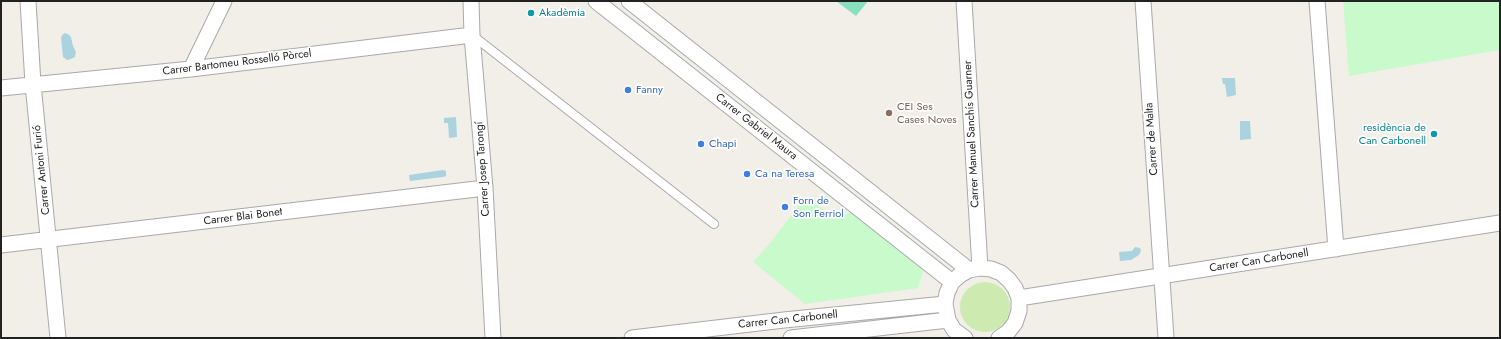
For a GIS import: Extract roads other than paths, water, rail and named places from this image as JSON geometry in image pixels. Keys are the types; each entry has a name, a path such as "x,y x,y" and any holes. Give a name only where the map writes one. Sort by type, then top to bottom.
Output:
{"street":[{"name":"Carrer Antoni Furió","path":"28,1 33,84 58,338"},
{"path":"191,69 224,1"},
{"name":"Carrer Josep Tarongí","path":"471,1 472,35 485,188 493,338"},
{"name":"Carrer Gabriel Maura","path":"596,1 952,282"},
{"name":"Carrer Gabriel Maura","path":"629,1 975,269"},
{"name":"Carrer Manuel Sanchís Guarner","path":"964,1 975,269"},
{"name":"Carrer de Malta","path":"1143,1 1166,338"},
{"path":"1317,1 1336,249"},
{"name":"Carrer Bartomeu Rosselló Pòrcel","path":"1,88 191,69 472,35"},
{"name":"Carrer Blai Bonet","path":"1,245 485,188"},
{"name":"Carrer Can Carbonell","path":"1019,298 1500,223"},
{"path":"965,338 954,330 948,320 945,304 947,292 952,282 960,275 975,269 991,269 1001,273 1009,280 1015,288 1019,298 1019,311 1015,323 1008,332 999,338"},
{"name":"Carrer Can Carbonell","path":"632,338 784,320 945,304"},
{"path":"791,338 948,320"}],"lane":[{"path":"472,35 714,224"}],"water":[{"path":"65,33 71,37 76,52 75,57 67,60 63,57 61,38"},
{"path":"1222,78 1235,78 1236,95 1227,97 1225,84 1223,84"},
{"path":"456,117 457,137 449,138 448,123 444,123 444,118"},
{"path":"1240,121 1250,121 1251,139 1240,140"},
{"path":"443,170 446,171 446,176 410,181 409,175"},
{"path":"1135,247 1140,248 1141,251 1139,255 1131,260 1120,261 1119,252 1132,251"}],"place":[{"name":"Akadèmia","path":"531,13"},
{"name":"Fanny","path":"628,90"},
{"name":"CEI Ses Cases Noves","path":"889,113"},
{"name":"residència de Can Carbonell","path":"1434,134"},
{"name":"Chapi","path":"701,144"},
{"name":"Ca na Teresa","path":"747,174"},
{"name":"Forn de Son Ferriol","path":"785,207"}]}
